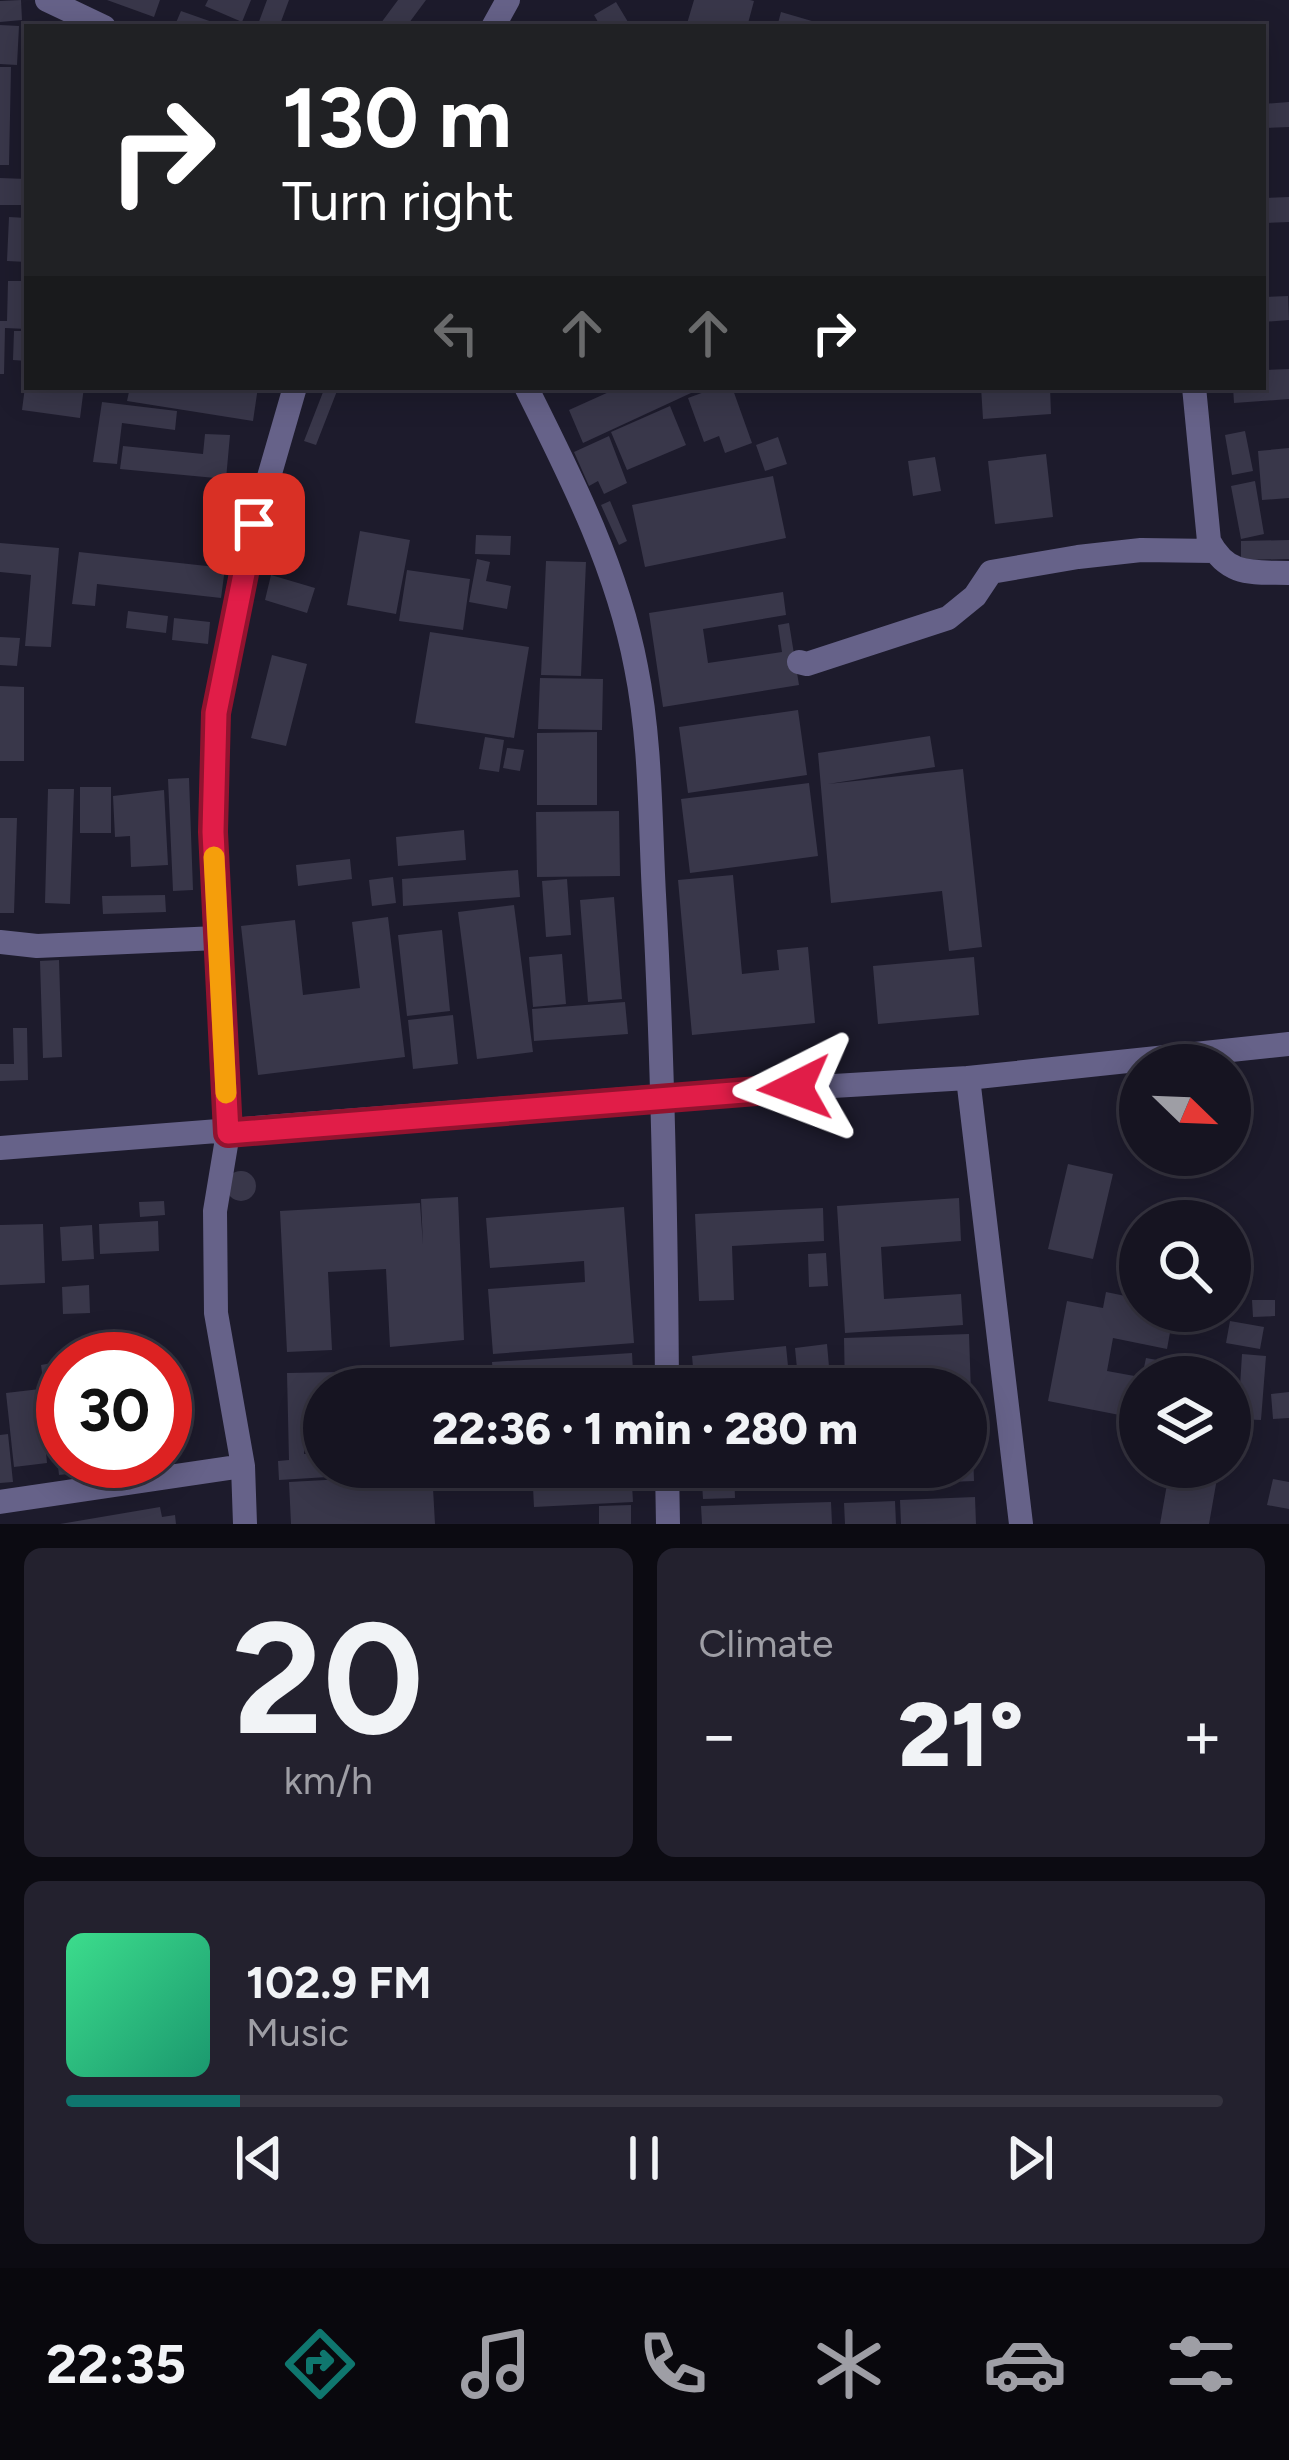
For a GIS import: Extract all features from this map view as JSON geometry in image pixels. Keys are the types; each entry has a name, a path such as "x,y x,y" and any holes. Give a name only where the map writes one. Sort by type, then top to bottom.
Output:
{"street":[{"path":"47,0 98,24"},
{"path":"245,1524 243,1466 216,1313 215,1211 228,1133 213,832 216,713 242,570 294,390"},
{"path":"528,390 612,574 637,668 647,758 665,1096 667,1368"},
{"path":"1193,390 1209,541 1214,551 1219,560 1246,572 1289,573"},
{"path":"799,662 807,664 948,619 975,596 991,572 1141,550 1214,551"},
{"path":"0,942 37,946 217,938"},
{"path":"0,1148 665,1096 968,1078 1289,1044"},
{"path":"968,1078 1022,1524"},
{"path":"0,1502 243,1466"},
{"path":"667,1488 668,1524"}],"building":[{"path":"21,0 22,20 0,22 0,1"},
{"path":"107,0 160,0 154,17"},
{"path":"208,0 251,0 242,22 205,6"},
{"path":"267,0 289,0 280,24 258,24"},
{"path":"398,0 426,0 408,24 380,24"},
{"path":"694,0 754,1 748,24 687,24"},
{"path":"616,2 629,24 599,24 594,15"},
{"path":"181,11 215,23 215,24 175,24"},
{"path":"781,12 822,24 778,24"},
{"path":"0,25 19,26 17,65 0,64"},
{"path":"0,67 11,67 9,165 0,165"},
{"path":"1289,102 1289,127 1266,128 1266,104"},
{"path":"0,178 24,179 24,205 0,205"},
{"path":"1289,197 1289,222 1266,223 1266,198"},
{"path":"9,217 24,218 24,262 7,261"},
{"path":"8,281 24,281 24,329 5,328 4,374 0,374 0,321 7,321"},
{"path":"1288,296 1289,320 1266,322 1266,297"},
{"path":"14,331 24,331 24,361 13,360"},
{"path":"1289,369 1289,399 1234,403 1233,390 1266,390 1266,370"},
{"path":"25,390 84,390 80,418 22,410"},
{"path":"129,390 258,390 253,421 127,401"},
{"path":"324,390 337,391 316,445 304,441"},
{"path":"613,390 698,390 583,443 569,410"},
{"path":"710,390 733,390 752,443 725,453 719,436 704,442 688,398"},
{"path":"981,390 1050,390 1051,414 983,419"},
{"path":"102,402 177,411 175,430 122,423 117,464 93,462"},
{"path":"670,406 686,445 627,470 611,432"},
{"path":"1245,431 1253,471 1232,475 1225,435"},
{"path":"205,434 230,435 226,479 120,469 123,446 203,454"},
{"path":"609,436 627,483 604,494 598,481 589,486 574,452"},
{"path":"778,437 787,464 765,471 756,445"},
{"path":"1289,448 1289,498 1262,500 1258,451"},
{"path":"1046,454 1053,517 995,524 988,461"},
{"path":"935,457 941,491 913,496 908,461"},
{"path":"773,476 786,538 645,567 632,505"},
{"path":"1255,481 1264,534 1241,539 1231,486"},
{"path":"610,501 627,541 619,545 601,505"},
{"path":"360,531 410,540 396,614 347,605"},
{"path":"476,535 511,536 510,555 475,554"},
{"path":"1289,540 1289,559 1241,560 1241,541"},
{"path":"0,543 59,548 51,647 25,646 31,575 0,572"},
{"path":"79,552 225,568 221,598 97,584 95,606 72,604"},
{"path":"477,559 490,562 486,581 511,586 507,609 469,602"},
{"path":"546,561 586,562 581,676 541,675"},
{"path":"407,570 470,579 463,630 399,621"},
{"path":"271,575 315,588 307,613 265,600"},
{"path":"783,592 786,615 703,629 708,663 782,652 778,625 789,623 799,685 663,707 649,613"},
{"path":"128,611 168,616 166,633 126,628"},
{"path":"174,618 210,622 208,644 172,640"},
{"path":"430,632 529,647 514,738 415,723"},
{"path":"0,637 20,638 17,666 0,665"},
{"path":"272,655 307,664 286,746 251,738"},
{"path":"540,678 603,679 602,730 538,729"},
{"path":"0,686 24,687 24,761 0,761"},
{"path":"798,710 807,775 688,793 679,727"},
{"path":"597,732 597,805 537,805 537,733"},
{"path":"930,736 935,767 828,784 963,769 982,947 949,951 942,891 831,903 818,753"},
{"path":"485,737 504,740 499,772 479,769"},
{"path":"507,748 524,750 520,771 503,768"},
{"path":"189,778 193,890 173,891 168,779"},
{"path":"809,783 818,856 690,873 681,799"},
{"path":"80,787 111,787 111,833 80,833"},
{"path":"48,789 74,789 70,904 45,903"},
{"path":"164,790 168,865 131,867 130,836 115,837 113,796"},
{"path":"619,811 620,876 537,877 536,812"},
{"path":"0,818 17,818 14,913 0,913"},
{"path":"464,830 466,860 398,866 396,837"},
{"path":"350,859 352,879 298,886 296,865"},
{"path":"518,870 520,897 403,906 402,879"},
{"path":"733,875 742,974 779,970 777,950 808,947 815,1023 692,1035 678,880"},
{"path":"393,877 396,903 372,906 369,880"},
{"path":"567,879 571,935 546,937 542,881"},
{"path":"165,895 166,912 103,914 102,896"},
{"path":"614,897 622,999 588,1002 580,900"},
{"path":"514,905 533,1052 477,1059 458,912"},
{"path":"388,917 405,1057 258,1075 241,926 295,920 303,995 360,988 352,922"},
{"path":"442,930 450,1011 407,1016 398,935"},
{"path":"562,954 566,1004 533,1007 529,957"},
{"path":"974,957 979,1015 878,1024 873,966"},
{"path":"59,960 62,1057 43,1058 40,961"},
{"path":"625,1002 628,1034 534,1041 532,1009"},
{"path":"453,1015 458,1064 413,1069 408,1020"},
{"path":"13,1028 27,1028 28,1080 0,1081 0,1064 14,1064"},
{"path":"1068,1164 1113,1174 1093,1259 1048,1249"},
{"path":"241,1171 256,1186 241,1201 226,1186"},
{"path":"458,1197 464,1340 390,1347 386,1269 328,1272 332,1350 287,1352 280,1211 420,1203 423,1245 421,1199"},
{"path":"959,1198 961,1241 881,1247 884,1299 961,1294 963,1325 845,1333 837,1206"},
{"path":"164,1201 165,1215 140,1217 139,1202"},
{"path":"624,1207 634,1343 493,1354 488,1289 585,1282 584,1261 490,1268 486,1218"},
{"path":"823,1208 824,1241 732,1246 734,1300 699,1301 695,1214"},
{"path":"158,1221 159,1251 100,1254 99,1224"},
{"path":"43,1224 45,1283 0,1285 0,1225"},
{"path":"92,1225 94,1259 62,1261 60,1227"},
{"path":"826,1253 828,1286 809,1287 808,1254"},
{"path":"89,1285 90,1313 63,1314 62,1287"},
{"path":"1106,1292 1119,1295 1119,1332 1170,1332 1167,1349 1113,1338 1107,1371 1119,1373 1119,1415 1048,1401 1067,1301 1103,1308"},
{"path":"1252,1300 1275,1300 1275,1316 1253,1317"},
{"path":"1251,1325 1264,1327 1260,1349 1226,1343 1228,1332 1251,1332"},
{"path":"969,1334 970,1368 845,1368 844,1338"},
{"path":"827,1344 829,1368 797,1368 795,1348"},
{"path":"786,1346 788,1368 693,1368 692,1356"},
{"path":"632,1353 633,1368 492,1368 492,1362"},
{"path":"1242,1354 1266,1356 1261,1420 1251,1420 1251,1356"},
{"path":"287,1373 303,1373 303,1479 279,1480 278,1461 289,1460"},
{"path":"36,1389 36,1464 14,1467 6,1393"},
{"path":"1289,1392 1289,1418 1273,1419 1271,1394"},
{"path":"8,1434 13,1482 0,1483 0,1435"},
{"path":"1273,1479 1289,1482 1289,1509 1267,1505"},
{"path":"303,1481 303,1488 433,1488 435,1524 291,1524 289,1482"},
{"path":"533,1488 632,1488 633,1502 534,1507"},
{"path":"702,1488 735,1488 735,1498 703,1499"},
{"path":"1166,1488 1215,1488 1209,1524 1160,1524"},
{"path":"975,1497 976,1524 901,1524 900,1500"},
{"path":"895,1501 896,1524 845,1524 844,1503"},
{"path":"831,1502 832,1524 702,1524 701,1506"},
{"path":"631,1505 631,1524 599,1524 599,1506"},
{"path":"160,1507 162,1517 175,1515 176,1524 60,1524"}],"slow traffic":[{"path":"214,857 226,1093"}],"route":[{"path":"254,524 216,713 213,832 228,1133 795,1088"}]}
